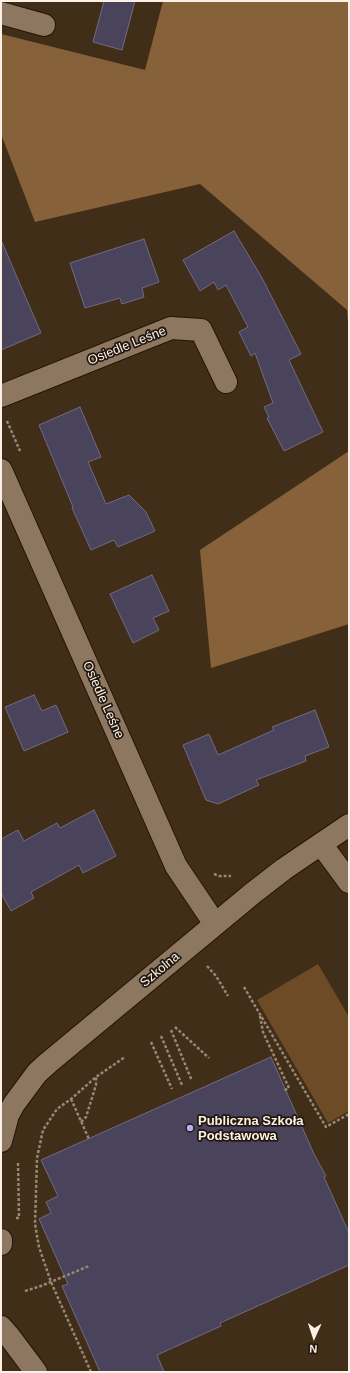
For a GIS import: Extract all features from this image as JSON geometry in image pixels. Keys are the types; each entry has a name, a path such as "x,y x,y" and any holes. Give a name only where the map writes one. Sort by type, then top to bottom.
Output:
{"street":[{"path":"1,13 44,25"},
{"name":"Osiedle Leśne","path":"7,394 171,328 201,330 226,382"},
{"name":"Osiedle Leśne","path":"1,470 176,866 215,924"},
{"name":"Szkolna","path":"1,1141 4,1114 30,1082 48,1063 215,924 273,878 349,825"},
{"path":"322,844 349,882"},
{"path":"1,1328 36,1372"}],"path":[{"path":"7,394 17,406 10,409 5,416 21,453"},
{"path":"211,872 219,876 233,875"},
{"path":"203,961 216,976 228,996"},
{"path":"244,987 326,1127 349,1114"},
{"path":"259,1013 263,1032 289,1088 283,1091"},
{"path":"175,1028 209,1058"},
{"path":"171,1030 192,1081"},
{"path":"161,1036 182,1085"},
{"path":"151,1042 172,1089"},
{"path":"91,1372 51,1282 39,1248 35,1224 37,1158 43,1130 57,1109 96,1077 126,1057"},
{"path":"81,1122 86,1117 96,1085 96,1077"},
{"path":"71,1099 89,1139"},
{"path":"18,1160 19,1218"},
{"path":"25,1291 89,1266"}],"shaded area":[{"path":"163,1 349,1 349,335 347,310 200,184 35,222 1,134 1,34 145,70"},
{"path":"349,451 349,624 211,668 200,550"},
{"path":"318,964 349,1017 349,1111 328,1123 257,1000"}],"building":[{"path":"104,1 135,1 122,50 93,42"},
{"path":"234,231 262,278 301,354 289,360 323,432 284,451 267,418 269,417 264,407 273,403 255,353 251,356 239,332 248,327 226,285 218,290 214,282 200,291 183,260"},
{"path":"144,239 159,282 142,288 144,297 122,304 120,298 85,308 70,263"},
{"path":"1,240 41,333 1,350"},
{"path":"80,407 101,457 88,462 106,504 129,495 146,512 155,531 118,547 114,540 91,550 72,508 73,507 39,425"},
{"path":"152,575 169,611 153,618 159,630 133,643 110,594"},
{"path":"34,695 42,711 56,705 68,732 24,751 5,707"},
{"path":"315,710 329,747 305,756 306,761 256,780 259,785 218,804 206,800 183,745 209,734 218,755 274,730 272,727"},
{"path":"94,810 116,856 83,873 79,865 31,892 34,898 11,911 1,893 1,839 18,830 24,841 57,823 60,828"},
{"path":"271,1057 314,1154 326,1176 324,1177 349,1233 349,1265 220,1323 221,1326 157,1355 164,1372 100,1372 62,1286 68,1284 39,1219 51,1213 46,1202 58,1196 41,1160"}],"place":[{"name":"Publiczna Szkoła Podstawowa","path":"190,1128"}]}
